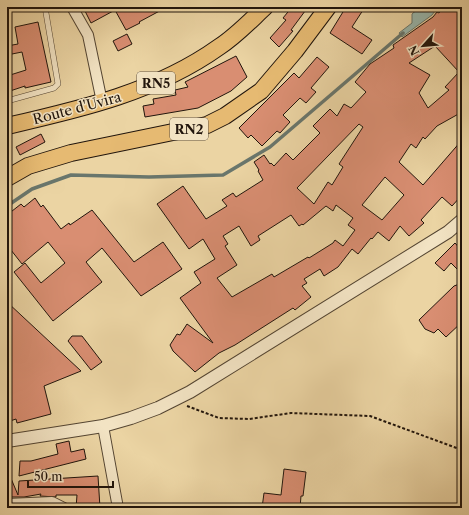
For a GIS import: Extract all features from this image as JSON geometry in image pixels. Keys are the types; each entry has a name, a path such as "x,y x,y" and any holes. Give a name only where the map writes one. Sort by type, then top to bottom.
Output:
{"main road":[{"name":"Route d'Uvira","path":"7,126 102,102 144,88 196,62 220,47 265,7"},
{"name":"RN2","path":"7,178 28,166 71,153 207,125 225,116 261,91 296,51 328,7"}],"street":[{"path":"72,7 88,35 102,102"},
{"path":"7,441 103,426 131,418 173,401 190,392 448,232 462,220"},
{"path":"103,426 118,508"},
{"path":"7,504 52,502 64,508"}],"lane":[{"path":"7,101 54,88 58,84 45,7"}],"path":[{"path":"173,401 219,418 249,419 291,413 370,416 462,450"}],"shaded area":[{"path":"420,7 438,7 432,15 402,37 399,33 412,23 412,14"}],"building":[{"path":"83,7 167,7 126,30 115,10 91,23"},
{"path":"292,7 308,7 291,30 293,31 279,47 270,38 286,20 283,18"},
{"path":"346,7 365,7 352,27 372,40 362,54 330,33"},
{"path":"443,7 462,7 462,112 437,126 425,139 423,137 416,148 411,144 399,162 423,185 462,140 462,195 452,206 442,197 421,220 424,223 409,236 400,226 389,241 378,232 358,254 352,249 338,267 324,276 320,269 304,279 307,283 302,286 311,297 295,310 293,308 235,345 219,353 195,372 173,351 170,345 177,334 180,335 187,324 213,343 180,298 201,283 194,272 215,259 203,239 189,249 157,204 183,186 206,219 227,206 222,200 233,193 236,197 263,180 254,162 264,155 270,164 271,163 274,166 286,153 293,160 320,133 313,126 330,109 337,116 344,104 351,108 366,92 355,82 370,64 394,48 393,45 433,17 437,12 439,13","holes":["435,46 459,72 445,87 449,90 428,108 419,93 430,75 409,63","359,124 363,127 339,164 343,167 332,185 328,182 314,204 297,188","385,177 404,195 382,220 362,205","336,205 353,218 348,225 355,230 343,246 335,240 333,243 309,258 308,257 274,277 272,274 232,297 217,278 237,265 225,246 228,244 223,236 239,226 251,246 260,240 258,236 291,215 299,226 302,224 303,225 326,206 333,211"]},
{"path":"38,22 51,82 25,88 25,86 7,92 7,76 26,70 22,52 7,55 7,46 18,44 15,27"},
{"path":"127,34 132,44 118,51 113,41"},
{"path":"236,56 247,77 231,91 198,108 145,117 143,106 154,104 153,99 176,95 175,90 188,87 185,82"},
{"path":"317,57 329,67 311,88 316,92 306,103 300,98 283,115 290,122 280,133 277,131 262,146 251,135 248,138 239,128 294,73 299,78"},
{"path":"41,134 45,142 20,155 16,147"},
{"path":"35,198 41,207 43,205 61,229 69,223 70,225 92,210 134,262 163,242 182,269 141,296 102,248 86,262 102,282 53,321 14,272 25,263 41,283 65,263 48,242 22,264 7,245 7,215 21,204 24,207"},
{"path":"455,243 462,251 462,264 457,269 451,263 444,271 435,263"},
{"path":"462,283 462,322 446,337 438,329 434,333 425,329 419,320 454,286"},
{"path":"7,302 81,371 44,386 51,414 17,423 16,419 7,422"},
{"path":"72,336 82,336 102,362 91,370 68,341"},
{"path":"69,441 71,452 84,449 86,459 19,476 20,461 31,461 58,454 56,444"},
{"path":"7,469 18,495 19,481 98,476 100,508 76,508 77,495 56,495 56,497 40,496 41,494 24,497 7,497"},
{"path":"284,469 306,472 300,508 262,508 264,493 281,495"}],"waterway":[{"path":"7,206 32,189 71,175 149,177 223,175 270,147 403,33"}]}
